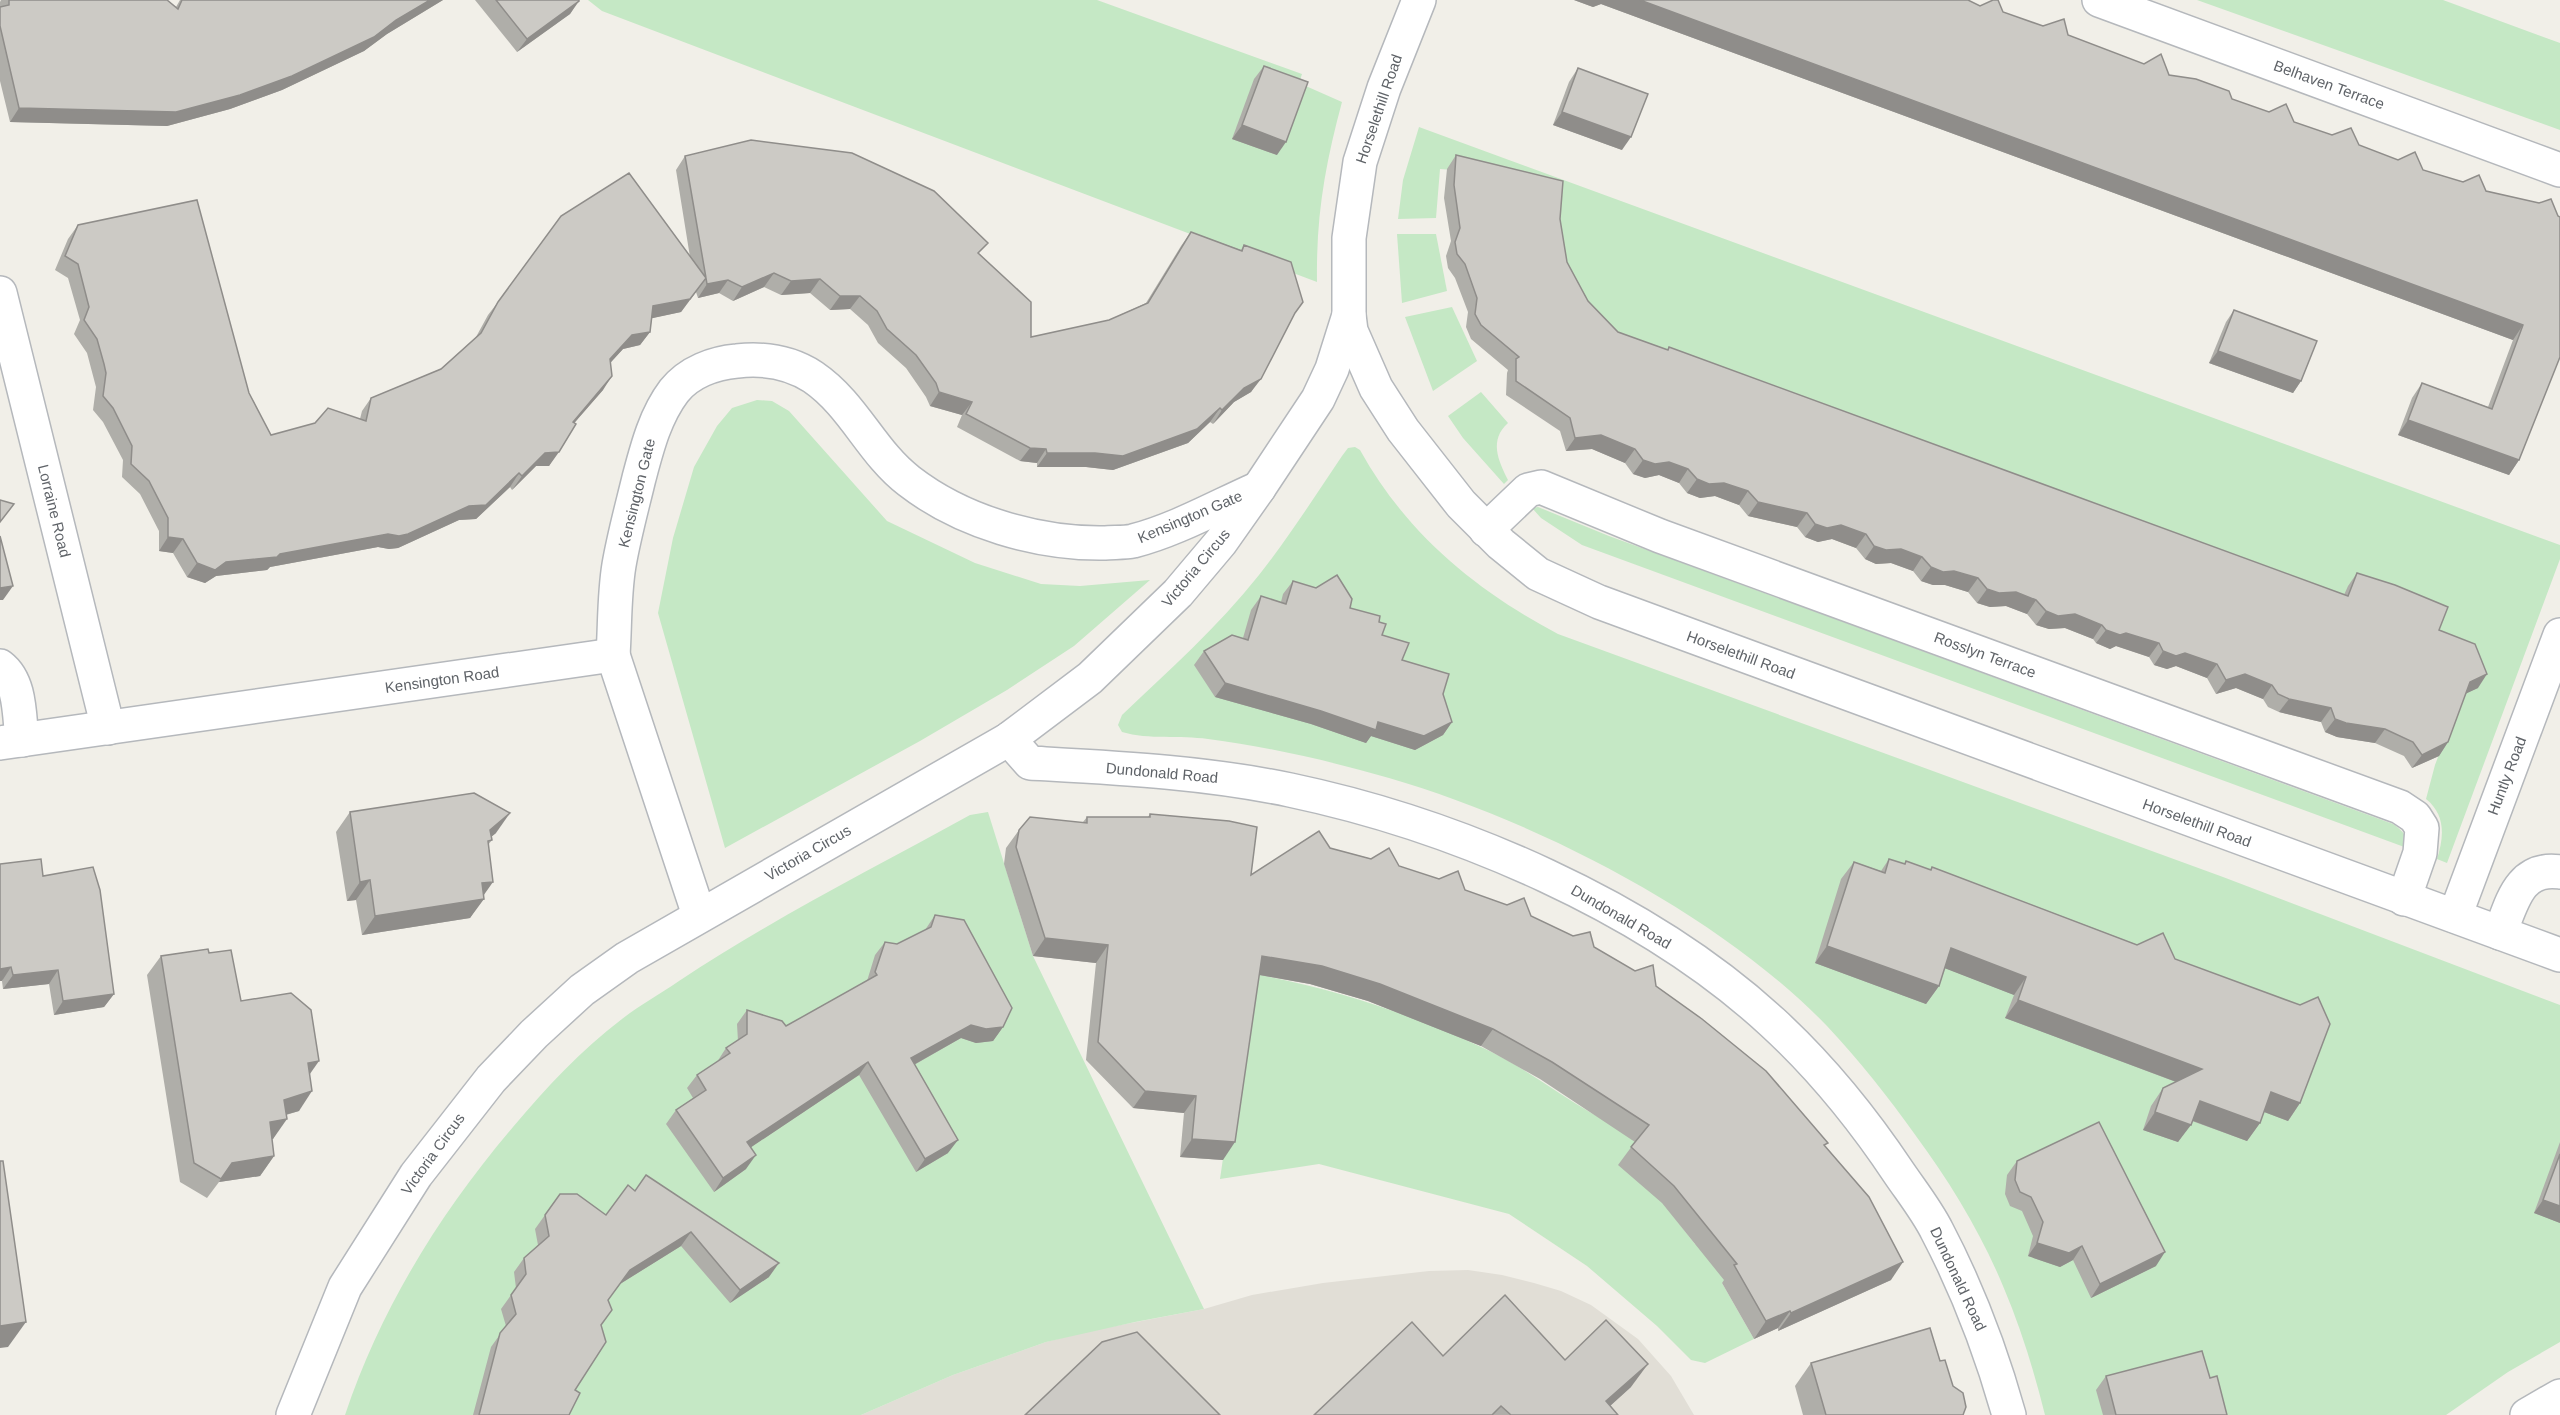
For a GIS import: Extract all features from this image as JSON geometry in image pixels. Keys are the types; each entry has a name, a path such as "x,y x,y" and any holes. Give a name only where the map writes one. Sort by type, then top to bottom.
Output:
{"street":[{"name":"Horselethill Road","path":"1419,0 1384,88 1360,162 1349,238 1351,331 1376,388 1422,455 1486,530 1538,574 1577,594 2560,955"},
{"name":"Belhaven Terrace","path":"2099,0 2560,170"},
{"name":"Lorraine Road","path":"0,293 108,728"},
{"name":"Victoria Circus","path":"293,1415 345,1287 416,1175 459,1118 505,1064 582,990 627,958 1009,739 1090,678 1178,593 1221,542 1318,399 1332,369 1349,315"},
{"name":"Kensington Gate","path":"613,655 619,567 648,441 675,390 696,372 723,362 757,359 784,363 813,377 847,407 878,452 909,481 942,503 981,520 1030,535 1077,543 1129,542 1162,532 1259,488"},
{"name":"Rosslyn Terrace","path":"1486,530 1528,490 1541,487 1660,536 2400,807 2415,817 2422,828 2420,853 2404,899"},
{"name":"Huntly Road","path":"2454,916 2560,635"},
{"name":"Kensington Road","path":"11,741 613,655"},
{"path":"613,655 699,915"},
{"path":"0,666 8,673 15,685 11,741"},
{"name":"Dundonald Road","path":"1009,739 1030,763 1210,776 1291,791 1383,814 1507,859 1559,882 1618,913 1669,945 1723,982 1772,1022 1854,1110 1888,1155 1937,1230 1961,1281 1985,1339 2008,1415"},
{"path":"2500,933 2522,885 2533,874 2560,872"},
{"path":"2527,1415 2560,1396"}],"shaded area":[{"path":"1468,1270 1534,1283 1561,1291 1591,1305 1638,1339 1671,1376 1694,1415 861,1415 953,1375 1046,1342 1084,1332 1204,1309 1252,1295 1323,1283 1429,1271"}],"green space":[{"path":"588,0 1097,0 1302,74 1299,83 1342,102 1323,191 1318,235 1317,282 602,11"},
{"path":"2197,0 2443,0 2560,43 2560,130"},
{"path":"1419,127 2560,545 2560,559 2447,863 2437,859 2442,827 2433,805 2426,799 2435,765 2461,696 2338,610 1613,347 1454,170 1440,169 1436,218 1398,219 1403,180"},
{"path":"1397,234 1436,234 1447,291 1402,303"},
{"path":"1452,307 1477,361 1433,391 1405,317"},
{"path":"1481,392 1508,423 1502,430 1497,443 1501,465 1508,480 1504,484 1463,438 1448,416"},
{"path":"757,400 772,401 789,411 887,521 975,563 1041,584 1080,586 1150,580 1074,646 1007,690 920,741 725,848 658,613 673,538 694,467 717,426 732,408"},
{"path":"1355,447 1360,450 1378,480 1399,508 1445,557 1499,598 1558,634 2223,877 2560,1005 2560,1342 2508,1372 2446,1415 2045,1415 2027,1350 2003,1286 1975,1227 1941,1171 1884,1093 1839,1039 1783,985 1734,946 1623,876 1505,819 1446,796 1367,772 1277,750 1208,739 1143,736 1122,732 1118,725 1122,715 1193,648 1243,594 1281,546 1348,448"},
{"path":"1538,507 1609,536 2393,824 2404,834 2407,848 1582,545 1541,518 1532,508"},
{"path":"988,812 1033,956 1204,1309 1046,1342 953,1375 861,1415 345,1415 376,1337 415,1263 437,1228 461,1193 513,1127 578,1057 636,1009 750,936 970,815"},
{"path":"1250,973 1338,993 1395,1011 1451,1033 1509,1061 1593,1114 1673,1158 1673,1216 1695,1244 1761,1262 1722,1283 1754,1339 1705,1363 1691,1360 1657,1326 1587,1266 1509,1214 1319,1164 1220,1179"}],"building":[{"path":"9,0 167,0 178,9 182,0 430,0 396,20 374,37 292,76 240,95 176,112 19,108 0,26 0,7 9,5"},
{"path":"496,0 579,0 579,1 527,39"},
{"path":"1640,0 1968,0 1980,6 1998,0 2003,12 2043,26 2064,19 2068,35 2144,64 2161,54 2169,75 2196,79 2229,91 2232,99 2269,112 2286,104 2294,122 2332,135 2351,128 2359,145 2398,160 2415,152 2423,170 2463,182 2479,175 2486,191 2539,203 2551,199 2560,217 2560,357 2519,460 2408,420 2422,383 2492,409 2523,325"},
{"path":"1264,66 1308,82 1286,142 1242,125"},
{"path":"1578,68 1648,94 1631,137 1562,112"},
{"path":"751,140 852,153 934,191 988,243 978,253 1031,302 1031,337 1109,320 1148,303 1191,232 1242,251 1244,245 1291,262 1303,302 1261,379 1244,388 1222,410 1220,408 1197,429 1123,456 1095,453 1047,453 1046,449 1030,448 966,414 972,402 939,392 936,383 916,355 887,329 877,311 860,296 840,296 820,279 791,281 774,273 742,287 728,280 707,284 685,156"},
{"path":"1456,155 1563,181 1560,219 1567,262 1588,301 1618,332 1668,350 1669,347 2348,596 2357,573 2395,585 2448,607 2439,630 2475,644 2487,674 2470,682 2448,742 2422,755 2413,742 2385,729 2335,719 2331,708 2289,699 2278,694 2272,685 2245,674 2226,680 2217,664 2185,653 2176,656 2163,651 2159,643 2126,633 2120,635 2075,614 2058,616 2046,611 2036,600 2016,592 1999,593 1987,589 1978,578 1954,571 1943,572 1931,567 1922,557 1901,549 1886,550 1874,546 1866,534 1841,525 1827,528 1815,524 1807,513 1758,502 1748,491 1724,483 1709,484 1697,479 1688,469 1669,462 1655,464 1643,460 1635,449 1601,435 1575,438 1570,418 1516,381 1516,359 1519,357 1481,325 1475,314 1477,298 1465,264 1457,254 1455,242 1460,228 1454,185"},
{"path":"629,173 706,278 690,299 653,306 650,332 632,335 610,359 612,376 573,422 576,424 559,452 545,453 522,476 519,473 486,505 469,506 408,534 399,536 388,534 280,554 277,557 226,562 215,570 197,563 183,539 168,537 168,518 149,481 131,464 132,446 113,408 103,396 106,373 97,339 84,320 89,307 78,264 65,256 78,225 197,200 249,393 271,435 315,423 328,408 366,421 371,398 441,369 481,333 498,302 561,216"},
{"path":"2234,310 2317,341 2301,381 2218,351"},
{"path":"0,500 14,504 0,522"},
{"path":"0,536 13,586 0,588"},
{"path":"1337,575 1352,599 1350,608 1380,616 1379,622 1386,624 1382,635 1409,643 1402,660 1449,674 1443,694 1452,722 1424,736 1378,722 1376,730 1225,683 1204,651 1232,635 1248,640 1261,596 1286,604 1293,581 1316,588"},
{"path":"474,793 510,813 490,830 492,840 488,841 493,882 482,883 484,899 375,916 370,880 360,882 350,812"},
{"path":"1150,814 1229,821 1257,827 1251,875 1319,831 1330,848 1371,859 1389,848 1399,866 1439,879 1458,871 1465,890 1507,905 1524,898 1531,916 1573,936 1590,932 1594,947 1635,971 1653,965 1656,986 1702,1019 1766,1071 1828,1143 1824,1145 1869,1197 1903,1262 1791,1313 1790,1311 1766,1321 1734,1265 1737,1264 1674,1186 1631,1147 1649,1125 1552,1062 1493,1029 1380,984 1322,966 1262,956 1235,1142 1192,1139 1196,1096 1145,1091 1098,1042 1108,945 1045,938 1016,847 1019,830 1030,817 1087,823 1087,817 1150,817"},
{"path":"41,859 43,876 93,867 100,890 114,994 63,1001 58,970 13,975 11,967 0,969 0,864"},
{"path":"1889,859 1905,864 1906,861 1931,870 1932,867 2137,945 2163,933 2175,959 2300,1005 2318,997 2330,1024 2300,1103 2271,1092 2260,1123 2200,1101 2191,1125 2155,1112 2163,1088 2202,1069 2018,1000 2026,977 1951,948 1939,986 1827,946 1854,862 1885,873"},
{"path":"935,915 964,920 1012,1008 1003,1027 986,1029 971,1025 911,1058 958,1140 925,1159 868,1062 747,1142 756,1155 723,1178 676,1110 706,1090 697,1075 730,1053 726,1048 747,1034 747,1010 782,1021 786,1026 877,975 875,972 885,942 897,944 931,927"},
{"path":"208,949 209,953 231,950 241,1001 291,993 311,1010 319,1061 308,1063 312,1091 284,1100 287,1119 270,1122 274,1156 232,1163 221,1179 194,1163 161,956"},
{"path":"2099,1122 2165,1252 2100,1284 2082,1246 2069,1253 2037,1243 2043,1222 2031,1197 2020,1192 2015,1180 2017,1161"},
{"path":"2560,1154 2560,1206 2543,1200"},
{"path":"0,1161 3,1161 26,1322 0,1326"},
{"path":"646,1175 779,1263 740,1290 691,1232 630,1270 608,1300 612,1310 601,1325 606,1342 575,1390 580,1393 569,1415 479,1415 500,1333 516,1314 511,1295 526,1274 524,1258 549,1236 545,1215 560,1194 577,1194 606,1215 628,1185 635,1191"},
{"path":"1505,1295 1565,1360 1606,1320 1648,1364 1606,1401 1618,1415 1511,1415 1501,1406 1492,1415 1314,1415 1412,1322 1443,1356"},
{"path":"1930,1328 1940,1361 1945,1360 1953,1386 1963,1393 1966,1407 1963,1415 1826,1415 1811,1363"},
{"path":"1137,1332 1220,1415 1025,1415 1102,1342"},
{"path":"2202,1351 2210,1378 2217,1376 2227,1415 2116,1415 2106,1376"}]}
